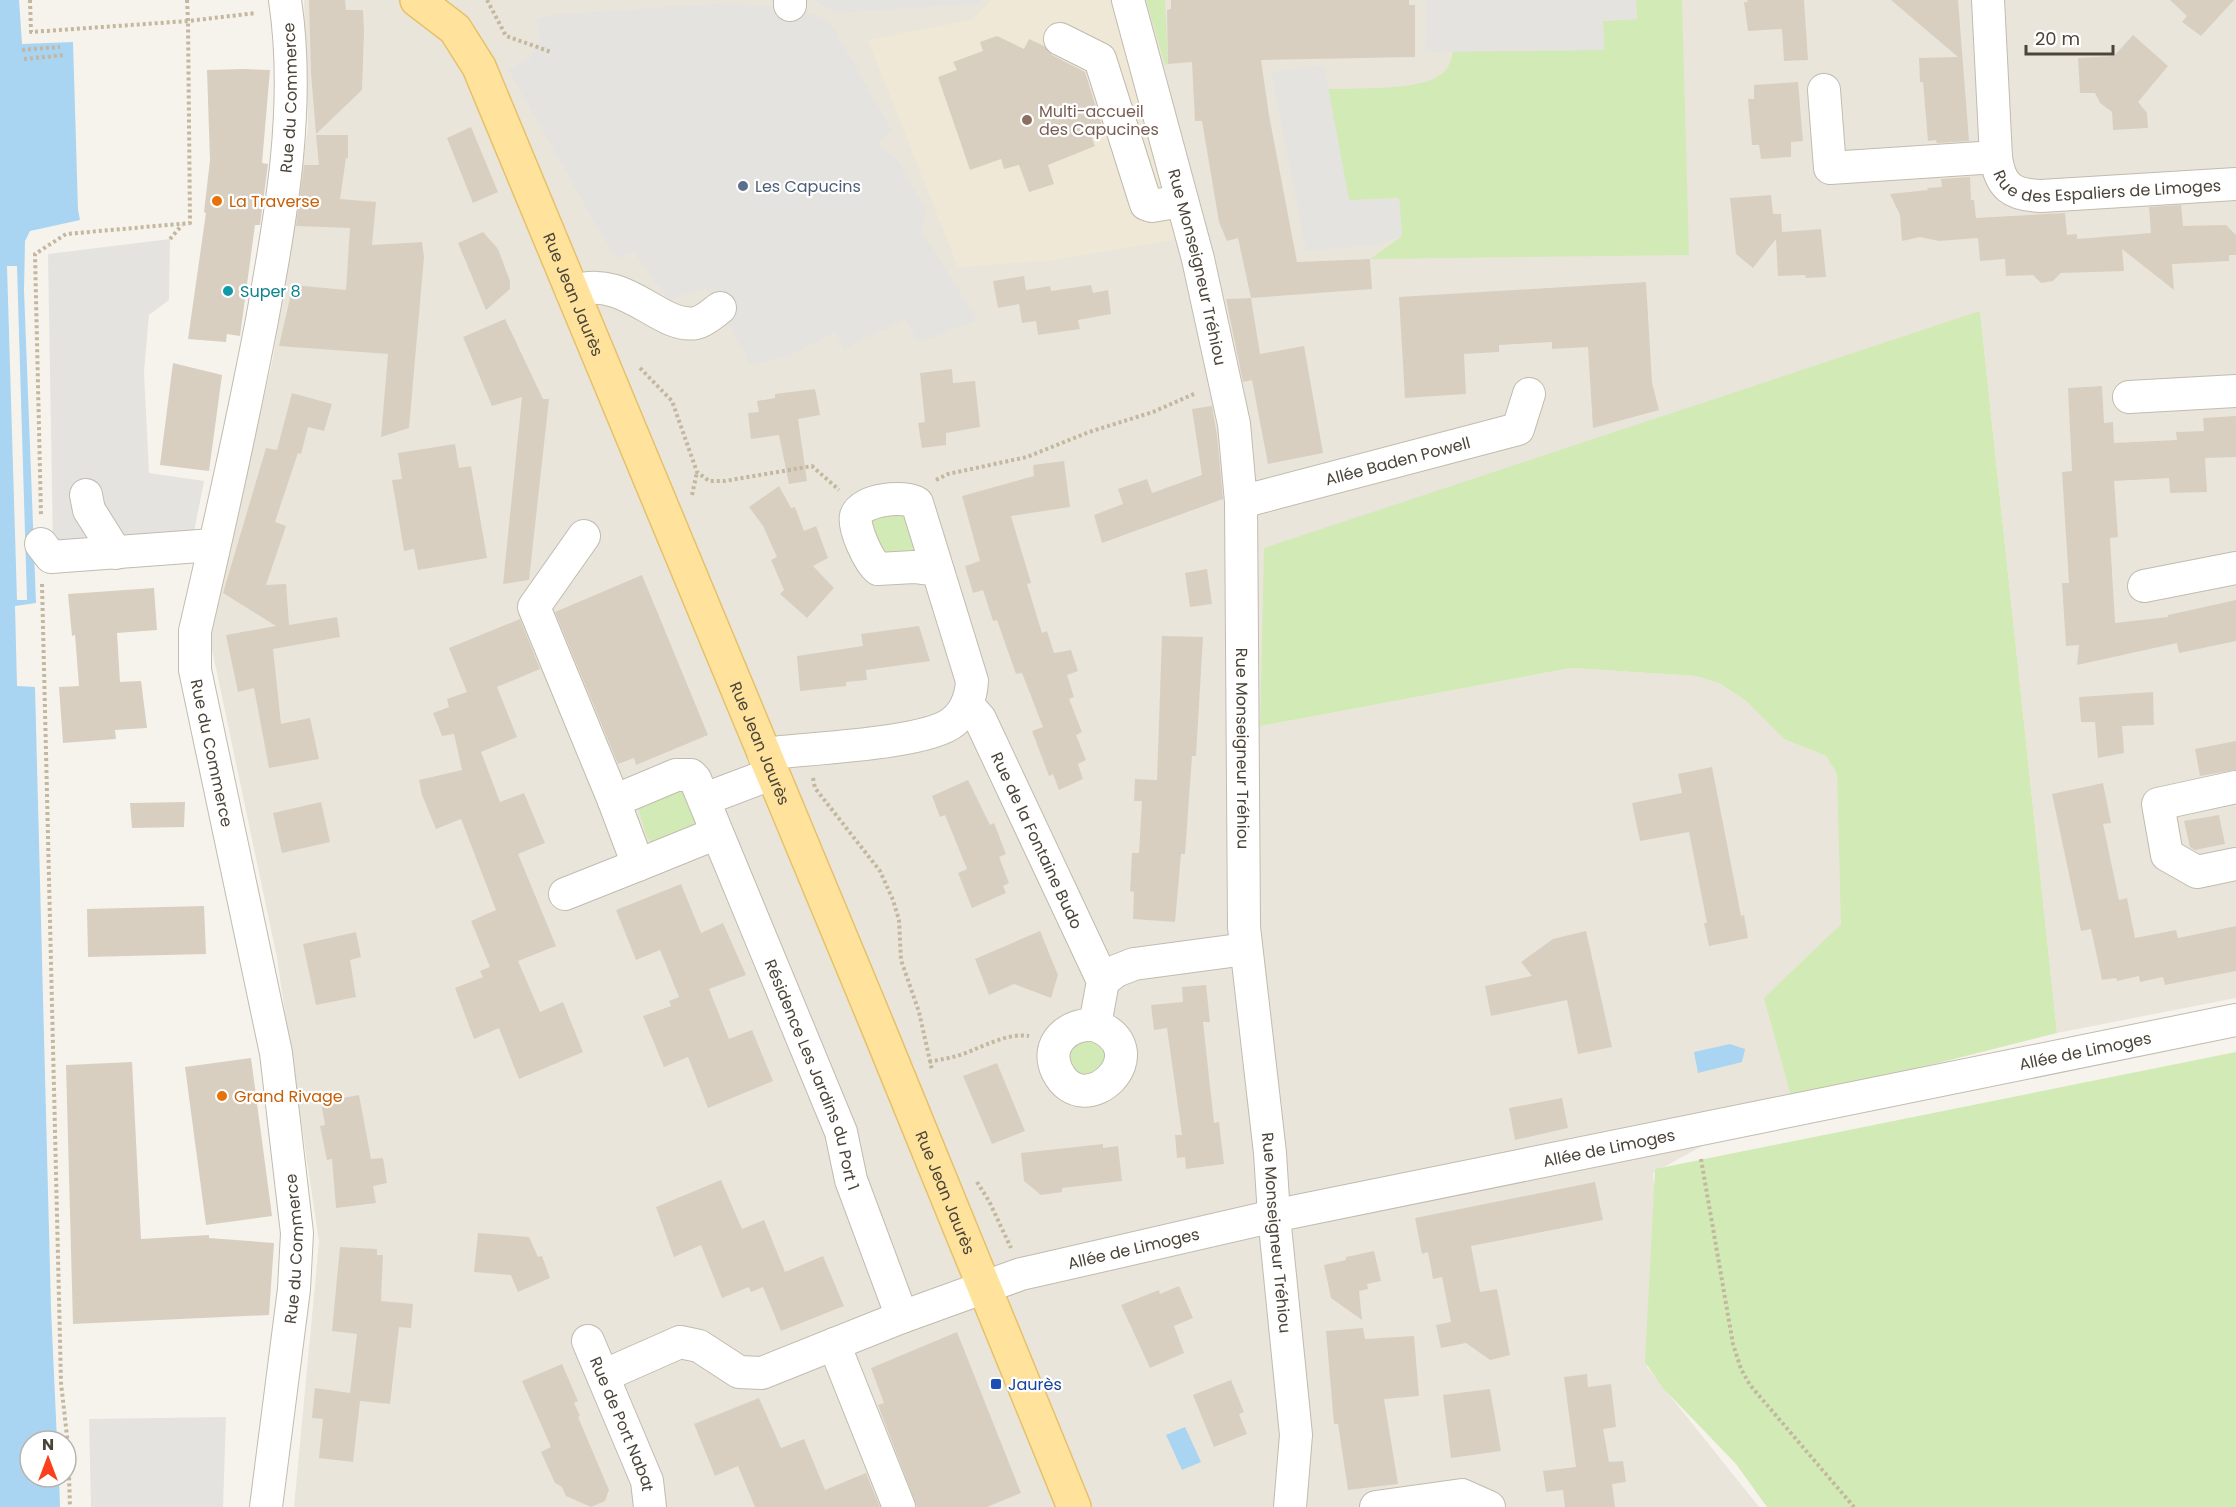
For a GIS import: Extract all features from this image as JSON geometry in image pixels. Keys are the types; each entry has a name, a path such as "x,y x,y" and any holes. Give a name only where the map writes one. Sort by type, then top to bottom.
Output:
{"main road":[{"name":"Rue Jean Jaurès","path":"428,2 455,29 479,67 572,292 776,760 878,1028 1074,1507"}],"street":[{"name":"Rue Monseigneur Tréhiou","path":"1128,0 1198,259 1234,424 1241,502 1244,927 1270,1153 1274,1216 1296,1435 1290,1507"},
{"name":"Rue des Espaliers de Limoges","path":"1988,0 1997,168 2002,180 2010,189 2025,195 2041,196 2236,184"},
{"name":"Rue du Commerce","path":"266,1507 294,1289 297,1233 276,1053 195,670 195,631 250,384 285,179 290,51 286,6"},
{"path":"1060,39 1100,59 1146,204 1152,206 1182,201"},
{"name":"Rue des Espaliers de Limoges","path":"1824,90 1830,168 1996,157"},
{"path":"572,292 584,288 624,293 686,324 699,323 720,308"},
{"path":"2129,397 2236,391"},
{"name":"Allée Baden Powell","path":"1241,502 1518,429 1529,394"},
{"path":"86,495 89,510 116,553"},
{"path":"705,799 776,760 927,734 952,723 967,704 972,681 917,503 903,499 888,500 868,504 860,509 856,517 856,526 872,564 878,569 914,567 937,570"},
{"path":"584,536 534,607 638,865"},
{"path":"41,544 51,557 213,545"},
{"path":"2144,586 2236,568"},
{"name":"Rue de la Fontaine Budo","path":"967,704 980,719 1103,981"},
{"name":"Résidence Les Jardins du Port 1","path":"614,801 676,775 685,774 695,778 841,1132 850,1180 902,1317"},
{"path":"2236,787 2158,804 2167,855 2197,872 2236,864"},
{"path":"565,894 717,833"},
{"path":"1095,1024 1103,981 1116,971 1134,964 1246,949"},
{"name":"Allée de Limoges","path":"603,1376 680,1342 699,1346 739,1372 762,1373 902,1317 1021,1274 1274,1216 2236,1020"},
{"path":"1095,1024 1105,1028 1113,1035 1118,1044 1120,1064 1110,1082 1091,1090 1081,1090 1063,1080 1054,1061 1054,1051 1058,1041 1074,1026 1095,1024"},
{"name":"Rue de Port Nabat","path":"588,1341 647,1481 650,1507"},
{"path":"834,1344 899,1507"},
{"path":"1376,1507 1462,1495 1489,1507"}],"path":[{"path":"30,0 31,32 188,21 256,13 286,6"},
{"path":"70,1507 68,1445 61,1383 35,254 66,234 190,223 187,0"},
{"path":"487,0 506,36 551,52"},
{"path":"22,50 60,47"},
{"path":"24,59 65,55"},
{"path":"170,239 182,224"},
{"path":"635,364 672,401 697,472 692,498"},
{"path":"917,503 933,481 948,474 1027,457 1089,432 1153,412 1225,382"},
{"path":"697,472 709,481 725,481 812,465 860,509"},
{"path":"776,760 803,765 812,772 815,788 880,871 899,920 901,960 919,1012 934,1079"},
{"path":"929,1062 953,1057 1020,1035 1058,1041"},
{"path":"1695,1130 1734,1344 1741,1369 1750,1385 1854,1507"},
{"path":"975,1178 989,1201 1021,1274"}],"shaded area":[{"path":"304,0 2236,0 2236,998 2057,1033 1980,311 1260,726 1571,668 1696,676 1719,683 1746,701 1784,739 1826,756 1837,774 1841,924 1765,998 1792,1100 1653,1173 1657,1225 1647,1367 1759,1507 294,1507 319,1242 277,958 209,635 273,358 308,127"},
{"path":"814,0 983,0 978,4 837,13"},
{"name":"Multi-accueil des Capucines","path":"991,0 1110,0 1182,201 1178,239 1054,260 958,267 868,40 972,20"},
{"path":"1426,0 1636,0 1637,19 1603,21 1604,50 1425,52"},
{"name":"Les Capucins","path":"729,3 773,7 790,5 830,21 892,131 877,144 898,160 927,212 921,230 978,320 919,343 905,319 844,349 835,332 789,356 751,366 715,299 706,288 669,300 633,252 615,259 508,69 530,58 540,39 536,20 549,15"},
{"path":"1324,65 1349,200 1399,198 1402,236 1378,245 1306,251 1271,72"},
{"path":"170,239 169,300 149,315 144,372 149,473 204,481 194,532 158,533 53,549 48,254"},
{"path":"226,1417 223,1507 91,1507 89,1419"}],"green space":[{"path":"1146,0 1165,0 1168,64 1165,65"},
{"path":"1636,0 1682,0 1689,255 1370,259 1402,236 1399,198 1349,201 1327,89 1386,88 1417,84 1430,80 1446,70 1453,51 1604,50 1603,21 1637,19"},
{"path":"1980,311 2057,1033 1792,1100 1764,998 1841,924 1837,774 1826,756 1784,739 1746,701 1719,683 1696,676 1571,668 1260,726 1264,548"},
{"path":"907,511 921,543 914,555 883,555 871,525 874,519"},
{"path":"682,784 702,828 656,846 647,838 638,808"},
{"path":"1083,1034 1109,1047 1103,1075 1074,1076 1067,1049"},
{"path":"2236,1052 2236,1507 1767,1507 1736,1464 1662,1387 1645,1362 1655,1169"}],"water":[{"path":"0,0 19,0 22,44 73,42 80,220 30,231 25,241 24,290 36,603 15,606 17,686 35,687 51,1309 56,1429 18,1429 18,1489 59,1489 60,1507 0,1507"},
{"path":"1730,1044 1745,1049 1742,1062 1698,1073 1694,1052"},
{"path":"1185,1427 1201,1462 1182,1470 1166,1435"}],"pier":[{"path":"7,266 17,266 27,600 17,600"}],"building":[{"path":"309,0 345,0 346,10 363,10 362,90 316,134 311,73"},
{"path":"1171,0 1409,0 1409,5 1415,5 1415,57 1261,60 1297,262 1370,259 1372,289 1251,298 1238,238 1227,241 1219,222 1202,121 1195,121 1192,62 1168,64 1167,10 1171,9"},
{"path":"1747,0 1804,0 1808,60 1784,61 1782,29 1748,31 1744,2 1748,2"},
{"path":"1891,0 1958,0 1969,141 1937,143 1936,140 1928,141 1919,58 1958,57"},
{"path":"2170,0 2234,0 2201,36 2182,22 2187,16"},
{"path":"2133,35 2168,66 2138,102 2147,113 2148,128 2113,130 2112,112 2100,103 2095,93 2080,93 2078,58 2114,56"},
{"path":"997,36 1024,49 1029,39 1044,46 1052,55 1085,72 1104,132 1091,136 1095,146 1048,165 1054,184 1029,192 1019,165 1004,169 1001,159 970,170 938,77 957,70 953,62 983,51 980,42"},
{"path":"207,70 270,70 262,163 268,164 260,225 255,225 240,336 227,334 226,342 188,339 206,213 204,212 210,160"},
{"path":"1798,82 1803,141 1791,142 1791,157 1761,159 1759,145 1752,145 1748,99 1754,99 1754,85"},
{"path":"471,127 498,192 473,203 447,138"},
{"path":"316,135 348,135 348,158 346,158 340,199 376,202 372,245 422,242 424,257 409,428 381,437 388,354 279,346 293,285 346,290 350,228 296,226 304,165 319,165"},
{"path":"1970,177 1971,200 1974,200 1976,218 2065,213 2067,235 2077,234 2077,239 2151,233 2149,207 2181,205 2183,226 2226,225 2236,235 2236,255 2229,255 2229,261 2172,264 2174,290 2122,249 2124,271 2061,273 2053,281 2041,283 2033,275 2006,276 2005,259 1980,261 1978,238 1939,241 1920,237 1902,241 1900,215 1890,194 1942,187 1941,179"},
{"path":"1771,195 1773,214 1781,214 1782,232 1821,229 1826,277 1778,276 1776,239 1753,268 1736,254 1730,198"},
{"path":"483,232 498,249 510,281 510,289 486,310 458,243"},
{"path":"1024,276 1026,290 1050,286 1051,291 1091,285 1093,293 1108,290 1111,314 1078,320 1080,329 1038,335 1036,321 1022,323 1019,304 998,308 993,281"},
{"path":"1646,282 1652,383 1659,410 1593,428 1588,347 1552,349 1552,342 1499,345 1499,352 1464,354 1466,394 1405,398 1399,297"},
{"path":"1251,298 1260,354 1304,346 1323,453 1268,464 1252,380 1243,382 1226,299"},
{"path":"505,319 543,399 549,399 529,580 503,584 522,397 492,406 463,337"},
{"path":"173,363 222,375 209,471 160,465"},
{"path":"952,369 953,383 975,381 980,427 946,433 946,445 922,448 918,423 925,422 920,373"},
{"path":"2102,386 2104,423 2113,422 2114,443 2177,440 2176,432 2204,431 2203,418 2236,416 2236,457 2205,458 2207,492 2170,493 2169,478 2114,481 2118,537 2110,538 2115,623 2168,617 2168,615 2236,600 2236,641 2179,653 2177,643 2077,665 2079,645 2066,646 2062,583 2069,583 2062,472 2072,471 2068,388"},
{"path":"815,389 820,415 798,419 807,481 789,484 779,435 751,439 748,413 759,412 757,401 775,398 775,394"},
{"path":"292,393 332,404 324,431 308,427 301,454 298,453 275,522 286,526 266,585 286,584 289,625 337,617 340,637 273,649 281,724 310,718 319,759 269,768 254,688 238,692 226,635 276,626 223,593 266,448 277,450"},
{"path":"1212,406 1223,499 1102,543 1094,515 1123,504 1118,489 1147,479 1152,493 1202,475 1192,409"},
{"path":"455,444 459,468 471,466 487,558 418,570 414,549 404,551 392,480 402,479 398,453"},
{"path":"1064,461 1070,507 1011,516 1031,583 1027,584 1042,633 1047,631 1054,653 1071,650 1078,671 1067,675 1074,697 1069,699 1082,732 1076,735 1086,760 1078,764 1083,779 1059,790 1053,774 1049,776 1032,731 1043,727 1022,673 1016,674 997,620 993,621 983,590 973,593 965,566 980,561 962,496 1034,476 1033,465"},
{"path":"779,486 791,508 795,507 804,531 816,526 828,558 813,566 834,588 807,618 780,594 784,590 771,560 777,557 763,526 749,507"},
{"path":"1207,569 1212,604 1190,607 1185,573"},
{"path":"642,575 708,735 636,765 634,758 618,764 555,612"},
{"path":"154,588 157,630 117,633 120,682 141,681 147,728 115,730 116,739 63,743 59,687 79,686 75,635 72,636 68,594"},
{"path":"520,619 540,669 497,687 517,737 481,752 500,802 524,793 545,843 518,854 556,946 518,961 540,1012 563,1002 583,1052 519,1079 499,1028 474,1039 455,988 483,977 480,971 490,967 471,921 496,910 461,819 436,829 422,795 419,780 462,770 454,734 442,736 433,713 449,707 447,699 467,692 449,648"},
{"path":"919,626 930,661 866,670 867,680 846,682 846,686 800,691 797,656 863,646 861,634"},
{"path":"1162,636 1203,637 1196,756 1192,756 1185,854 1181,854 1175,922 1133,919 1134,892 1130,891 1132,853 1139,853 1142,801 1134,801 1135,779 1157,780"},
{"path":"2153,692 2154,725 2122,726 2124,753 2098,758 2095,722 2081,722 2079,697"},
{"path":"2236,741 2236,770 2200,776 2195,749"},
{"path":"1712,767 1741,916 1744,915 1748,938 1709,946 1704,923 1707,923 1689,832 1640,841 1632,803 1682,793 1678,774"},
{"path":"968,780 990,825 994,823 1006,854 999,857 1009,883 1003,886 1006,893 972,908 958,873 967,869 945,815 940,817 932,796"},
{"path":"2103,783 2111,823 2103,824 2119,900 2127,898 2135,938 2176,930 2178,938 2236,926 2236,971 2165,985 2163,977 2140,982 2139,976 2117,981 2116,978 2102,980 2091,929 2081,931 2052,794"},
{"path":"185,802 184,827 132,828 130,803"},
{"path":"321,802 330,842 282,853 273,813"},
{"path":"2219,815 2225,844 2195,850 2190,847 2184,821"},
{"path":"681,884 701,933 723,923 746,975 709,989 729,1039 752,1030 773,1081 708,1108 688,1057 664,1067 643,1016 671,1006 669,1001 679,997 660,950 636,960 616,910"},
{"path":"204,906 206,954 88,957 87,909"},
{"path":"1040,931 1058,975 1051,998 1014,984 989,995 975,959"},
{"path":"1586,931 1612,1047 1578,1054 1567,1000 1491,1016 1485,986 1532,976 1521,962 1553,939"},
{"path":"356,932 361,957 350,960 356,997 316,1005 303,944"},
{"path":"1206,985 1210,1022 1203,1022 1214,1123 1219,1122 1224,1164 1186,1169 1185,1157 1177,1158 1175,1135 1182,1135 1167,1028 1154,1030 1151,1005 1183,1002 1182,987"},
{"path":"251,1058 272,1216 206,1225 185,1067"},
{"path":"132,1062 141,1239 209,1235 209,1238 274,1243 269,1315 73,1324 66,1065"},
{"path":"997,1063 1025,1131 992,1144 963,1076"},
{"path":"359,1095 371,1159 383,1158 387,1183 373,1186 376,1203 336,1208 332,1159 327,1160 320,1126 325,1125 321,1102"},
{"path":"1562,1098 1568,1128 1515,1140 1509,1108"},
{"path":"1103,1144 1103,1148 1118,1146 1122,1181 1062,1188 1062,1192 1041,1195 1024,1181 1021,1153"},
{"path":"721,1180 742,1229 764,1220 785,1272 823,1256 844,1306 781,1331 763,1287 751,1292 749,1287 722,1298 701,1245 674,1257 656,1207"},
{"path":"1595,1182 1603,1220 1471,1246 1480,1292 1497,1289 1510,1355 1490,1360 1466,1343 1441,1348 1436,1325 1451,1322 1442,1277 1433,1279 1428,1252 1422,1254 1415,1218"},
{"path":"478,1233 529,1237 538,1257 542,1256 550,1278 518,1292 511,1275 474,1272"},
{"path":"340,1247 377,1249 377,1255 383,1255 381,1301 413,1304 411,1328 399,1327 390,1404 360,1401 353,1462 319,1458 323,1419 312,1418 315,1388 350,1393 357,1334 332,1331"},
{"path":"1374,1251 1381,1281 1367,1284 1368,1289 1359,1291 1362,1320 1331,1298 1324,1265"},
{"path":"1179,1286 1193,1318 1174,1326 1184,1353 1150,1368 1121,1305 1159,1290 1160,1294"},
{"path":"1363,1328 1365,1339 1414,1336 1419,1396 1384,1399 1398,1484 1348,1490 1338,1424 1334,1424 1326,1331"},
{"path":"957,1332 1021,1493 987,1507 917,1507 878,1405 884,1403 871,1368"},
{"path":"562,1364 578,1401 574,1403 580,1416 578,1417 609,1490 605,1501 591,1507 566,1496 562,1487 555,1483 541,1452 551,1447 522,1381"},
{"path":"1587,1374 1588,1387 1611,1384 1616,1427 1603,1429 1609,1462 1623,1461 1626,1482 1612,1484 1615,1507 1565,1507 1563,1490 1546,1492 1543,1471 1576,1467 1564,1377"},
{"path":"1231,1380 1244,1412 1239,1414 1247,1434 1214,1447 1193,1395"},
{"path":"1490,1389 1501,1451 1451,1458 1443,1395"},
{"path":"759,1398 781,1448 804,1439 825,1490 866,1473 880,1507 755,1507 738,1466 715,1476 694,1424"}],"place":[{"name":"Multi-accueil des Capucines","path":"1027,120"},
{"name":"Les Capucins","path":"743,186"},
{"name":"La Traverse","path":"217,201"},
{"name":"Super 8","path":"228,291"},
{"name":"Grand Rivage","path":"222,1096"},
{"name":"Jaurès","path":"996,1384"}]}
